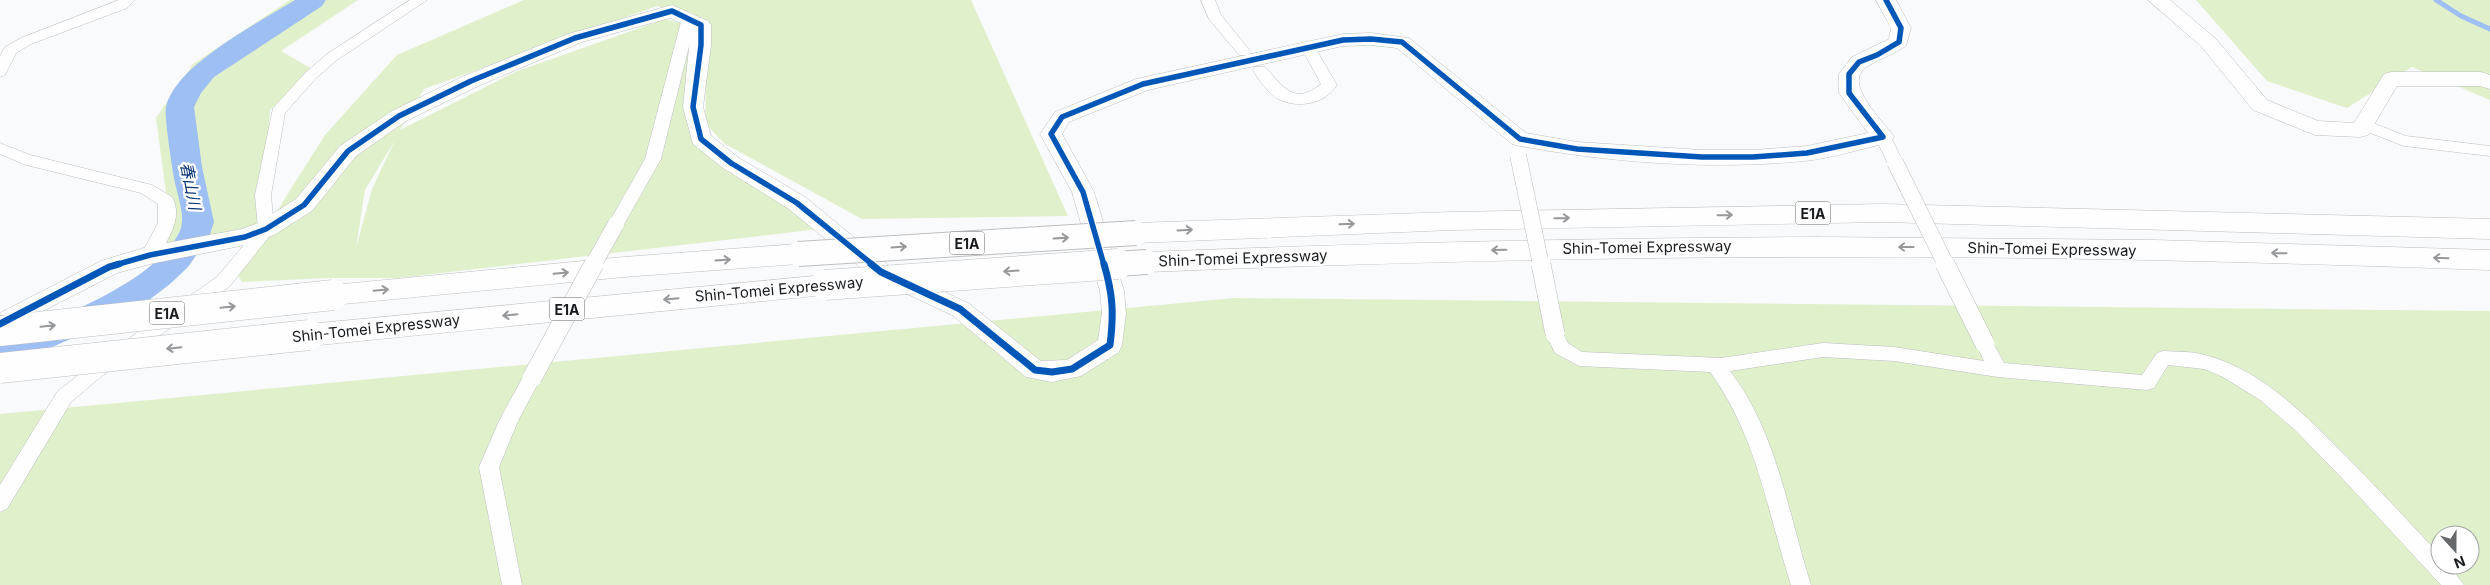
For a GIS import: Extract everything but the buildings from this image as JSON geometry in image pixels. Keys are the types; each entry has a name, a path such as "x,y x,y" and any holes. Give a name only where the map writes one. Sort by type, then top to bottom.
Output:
{"highway":[{"name":"Shin-Tomei Expressway","path":"0,331 333,295 624,268 798,254 1136,233 1452,221 1883,213 2490,229"},
{"name":"Shin-Tomei Expressway","path":"0,368 309,335 824,285 1147,262 1431,251 1662,246 2003,247 2360,255 2490,260"}],"street":[{"path":"0,72 10,50 26,41 122,5 128,0"},
{"path":"0,503 64,397 97,370 223,282 266,229 263,195 278,112 312,75 332,57 420,0"},
{"path":"1208,0 1214,16 1244,52"},
{"path":"1886,0 1902,28 1898,42 1877,55 1859,62 1849,74 1849,93 1883,137 1998,370"},
{"path":"2158,0 2208,42 2260,105 2315,128 2360,130 2391,79 2481,79 2490,82"},
{"path":"0,324 109,266 150,255 245,237 266,229 304,205 348,151 407,112 471,81 575,38 672,11 701,25 701,45 693,107 701,139 731,163 797,203 881,272 960,309 1035,370 1052,372 1072,369 1110,345 1114,313 1112,291 1083,192 1050,134 1062,117 1143,84 1308,47 1343,40 1371,39 1402,42 1519,147 1555,334 1561,348 1579,359 1716,365 1823,350 1894,354 1998,370 2147,383 2163,358 2204,361 2258,387 2308,431 2413,538 2454,585"},
{"path":"512,585 489,468 509,419 652,159 689,18"},
{"path":"1260,70 1282,95 1294,99 1312,98 1329,84 1308,47"},
{"path":"2363,124 2404,141 2490,151"},
{"path":"1519,147 1753,157 1808,153 1883,137"},
{"path":"0,148 26,160 146,189 166,201 169,214 164,230 150,255"},
{"path":"1716,365 1732,384 1752,421 1801,585"}],"green space":[{"path":"290,0 358,0 281,51 312,69 270,110 261,228 157,254 169,215 156,118 193,64"},
{"path":"524,0 971,0 1068,216 862,219 725,144 705,123 708,24 657,6 424,89 400,130 515,72 665,19 688,25 694,95 688,129 705,153 819,229 398,278 329,278 242,282 237,274 325,135 397,55","holes":["395,140 372,189 356,248 365,190"]},
{"path":"2196,0 2490,0 2490,100 2412,67 2347,108 2267,81"},
{"path":"1234,298 2490,311 2490,585 0,585 0,414"}],"waterway":[{"name":"春山川","path":"0,357 124,301 159,276 177,259 193,237 198,222 187,167 180,107 189,89 204,71 313,0"},
{"path":"2436,0 2461,16 2490,29"}],"cycle path":[{"path":"0,324 109,267 150,255 245,237 266,229 304,205 348,151 399,116 471,81 575,38 672,11 701,25 701,45 693,107 701,139 731,163 797,203 881,272 960,309 1035,370 1052,372 1072,369 1110,345 1114,313 1112,291 1083,192 1051,134 1062,117 1143,84 1343,40 1371,39 1402,42 1520,139 1577,149 1702,157 1753,157 1807,153 1883,137 1849,93 1849,74 1859,62 1877,55 1899,42 1901,28 1886,0"}]}
